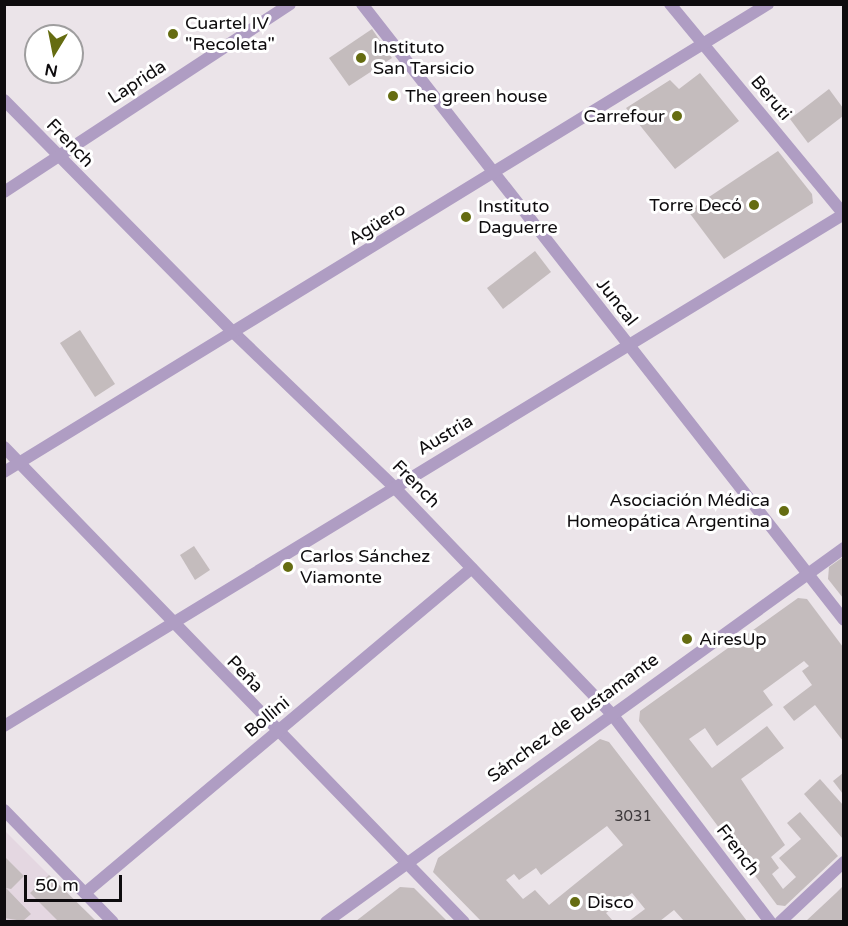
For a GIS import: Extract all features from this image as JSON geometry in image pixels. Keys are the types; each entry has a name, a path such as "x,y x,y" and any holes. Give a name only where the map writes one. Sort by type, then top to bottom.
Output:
{"street":[{"name":"Laprida","path":"4,192 290,4"},
{"name":"Juncal","path":"362,4 843,620"},
{"name":"Beruti","path":"670,4 843,214"},
{"name":"Agüero","path":"4,472 768,4"},
{"name":"French","path":"4,100 234,333 394,487 610,712 770,921"},
{"name":"Austria","path":"4,726 170,622 843,214"},
{"name":"Peña","path":"4,447 170,622 464,921"},
{"name":"Sánchez de Bustamante","path":"326,921 610,712 843,548"},
{"name":"Bollini","path":"85,893 472,568"},
{"path":"4,810 113,921"},
{"path":"780,921 843,862"}],"shaded area":[{"path":"4,830 49,875 96,921 5,921"}],"building":[{"name":"Instituto San Tarsicio","path":"372,29 392,58 349,86 329,58"},
{"path":"700,73 739,121 675,169 626,108 670,80 679,89"},
{"path":"829,89 843,108 843,116 808,143 790,119"},
{"name":"Torre Decó","path":"778,151 812,194 813,203 724,259 688,211"},
{"path":"535,251 551,272 503,309 487,288"},
{"path":"80,330 115,384 95,397 60,343"},
{"path":"194,546 210,570 195,580 180,555"},
{"path":"843,557 843,598 828,579 829,567"},
{"path":"798,598 807,599 843,647 843,741 815,705 794,721 783,707 812,685 802,671 809,666 804,661 763,691 773,705 717,746 705,728 689,739 712,768 767,726 784,748 741,779 785,845 771,857 779,868 772,874 783,889 796,877 779,858 801,839 787,823 800,812 838,856 785,906 777,905 639,721 640,711"},
{"path":"600,739 609,742 747,921 684,921 674,910 660,921 629,921 645,909 632,893 606,913 613,921 481,921 433,872 438,858","holes":["607,826 623,845 549,905 535,890 523,899 506,880 514,874 519,880 536,868 541,875"]},
{"path":"843,773 843,794 833,781"},
{"path":"820,779 843,805 843,839 804,794"},
{"path":"4,856 24,876 11,889 6,888 31,914 23,921 4,918"},
{"path":"49,875 96,921 58,921 30,893"},
{"path":"843,886 843,921 806,921 836,893"},
{"path":"400,887 414,888 447,921 356,921"}],"place":[{"name":"Cuartel IV \"Recoleta\"","path":"173,34"},
{"name":"Instituto San Tarsicio","path":"361,58"},
{"name":"The green house","path":"393,96"},
{"name":"Carrefour","path":"677,116"},
{"name":"Torre Decó","path":"754,205"},
{"name":"Instituto Daguerre","path":"466,217"},
{"name":"Asociación Médica Homeopática Argentina","path":"784,511"},
{"name":"Carlos Sánchez Viamonte","path":"288,567"},
{"name":"AiresUp","path":"687,639"},
{"name":"Disco","path":"575,902"}]}
